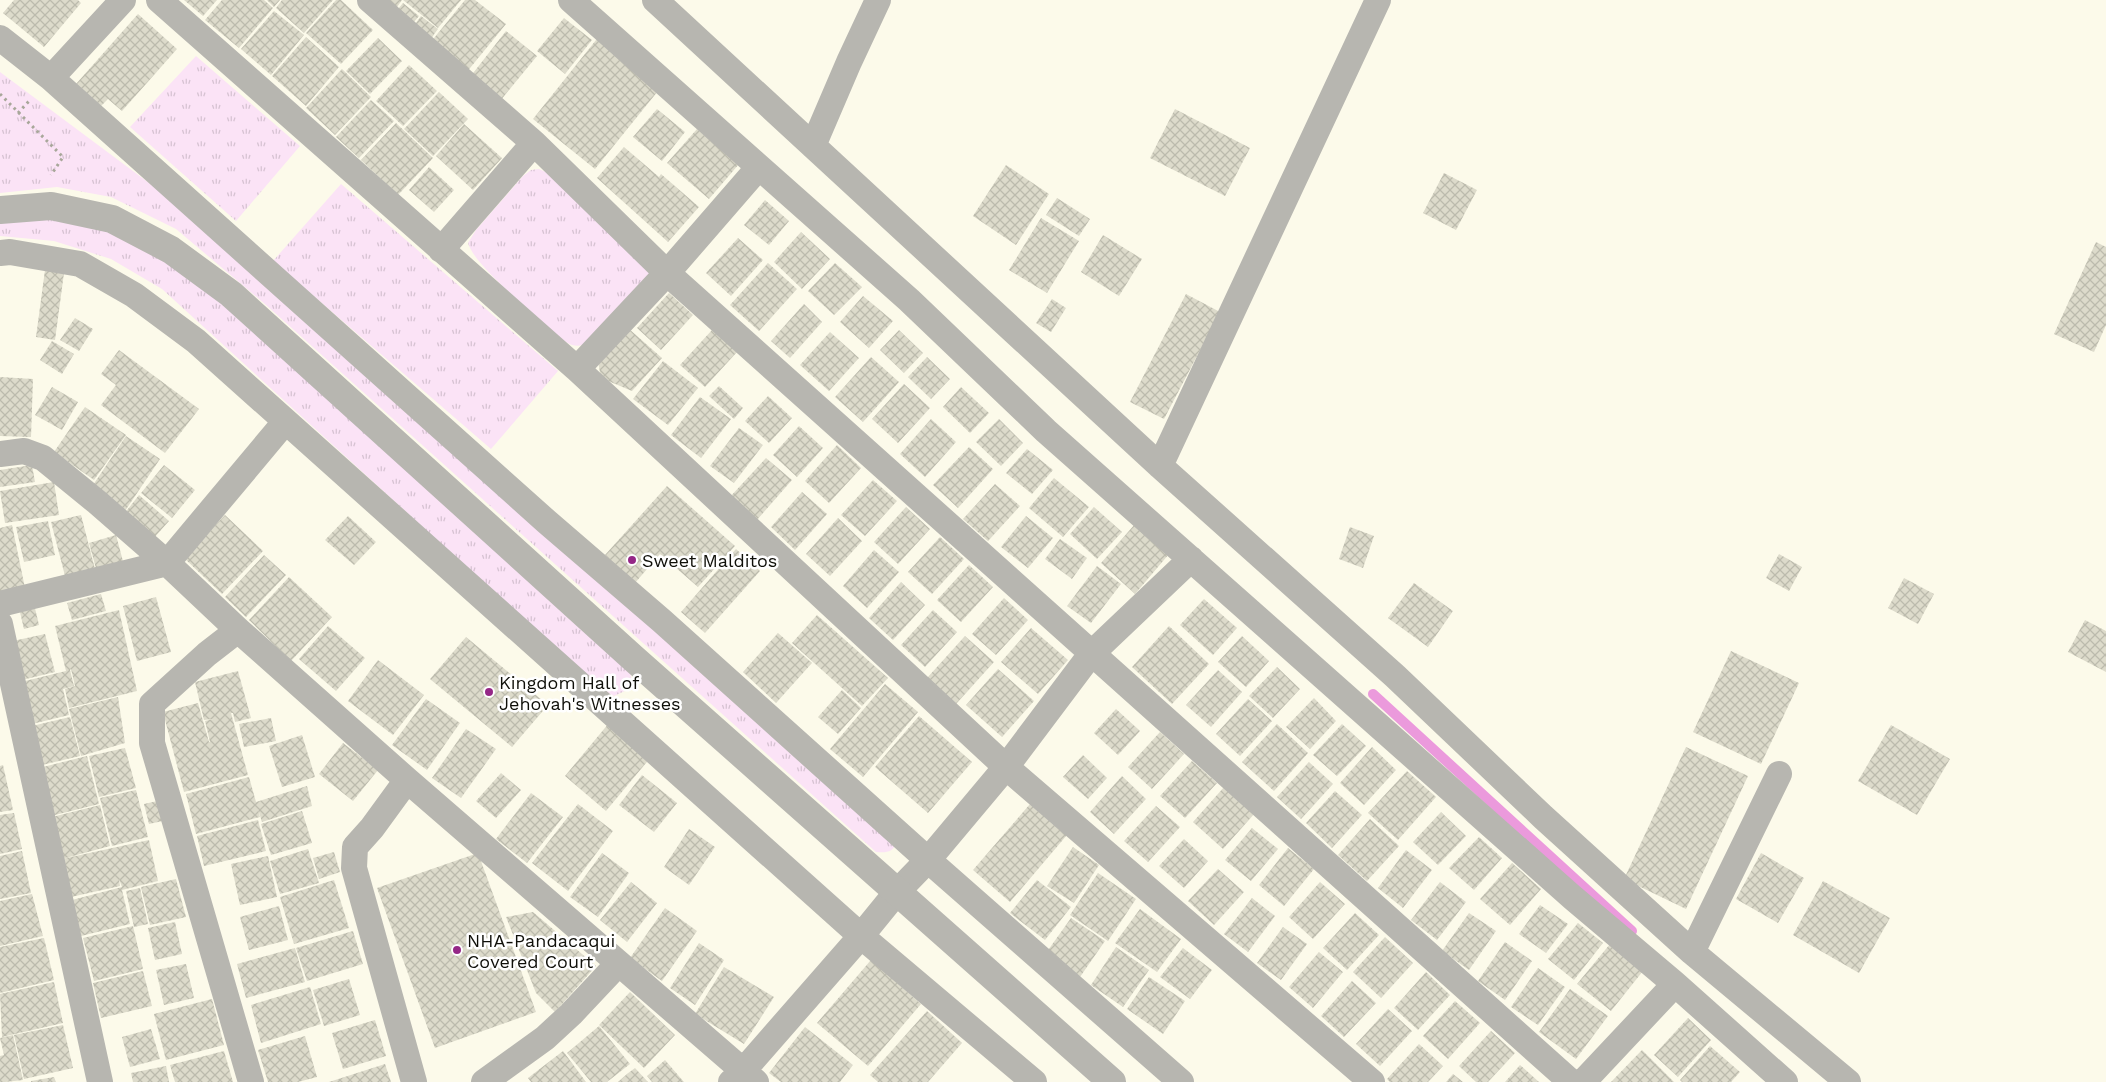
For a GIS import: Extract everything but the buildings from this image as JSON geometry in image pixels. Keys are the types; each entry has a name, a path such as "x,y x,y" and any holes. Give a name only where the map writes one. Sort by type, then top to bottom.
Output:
{"street":[{"path":"52,78 123,0"},
{"path":"159,0 577,369 1006,767 1372,1082"},
{"path":"370,0 534,143 667,273 1572,1082"},
{"path":"571,0 909,300 1046,431 1572,898 1675,984 1785,1082"},
{"path":"655,0 1160,466 1395,676 1543,817 1692,952 1848,1082"},
{"path":"813,146 878,0"},
{"path":"1160,466 1378,0"},
{"path":"0,38 52,78 928,860 1181,1082"},
{"path":"441,250 534,143"},
{"path":"577,369 667,273 760,167"},
{"path":"0,210 51,206 112,220 170,250 231,294 633,658 896,893 1112,1082"},
{"path":"0,253 10,252 80,264 134,294 196,341 861,936 1034,1082"},
{"path":"0,604 167,563 285,422"},
{"path":"0,454 24,451 43,458 167,563 238,630 618,964 743,1078 896,893 928,860 1006,767 1091,654 1191,559"},
{"path":"0,624 100,1082"},
{"path":"238,630 207,654 152,704 152,744 251,1082"},
{"path":"1692,952 1778,774"},
{"path":"407,780 372,828 355,846 354,868 414,1082"},
{"path":"484,1082 545,1038 571,1014 618,964"},
{"path":"1583,1082 1675,984"}],"path":[{"path":"0,94 63,157 51,175 42,175"}],"green space":[{"path":"196,56 300,146 236,221 130,127"},
{"path":"0,72 188,212 898,842 894,848 887,852 876,852 266,305 176,229 111,197 57,187 0,193"},
{"path":"539,169 552,175 651,274 583,345 579,346 572,345 558,336 522,304 482,265 468,243 476,230 523,176 531,170"},
{"path":"341,184 558,371 491,449 273,261"},
{"path":"0,213 110,226 208,289 629,667 632,682 627,690 614,696 597,686 162,289 111,259 54,241 0,236"}],"waterway":[{"path":"1373,694 1632,931"}],"place":[{"name":"Sweet Malditos","path":"632,560"},
{"name":"Kingdom Hall of Jehovah's Witnesses","path":"489,692"},
{"name":"NHA-Pandacaqui Covered Court","path":"457,950"}]}
